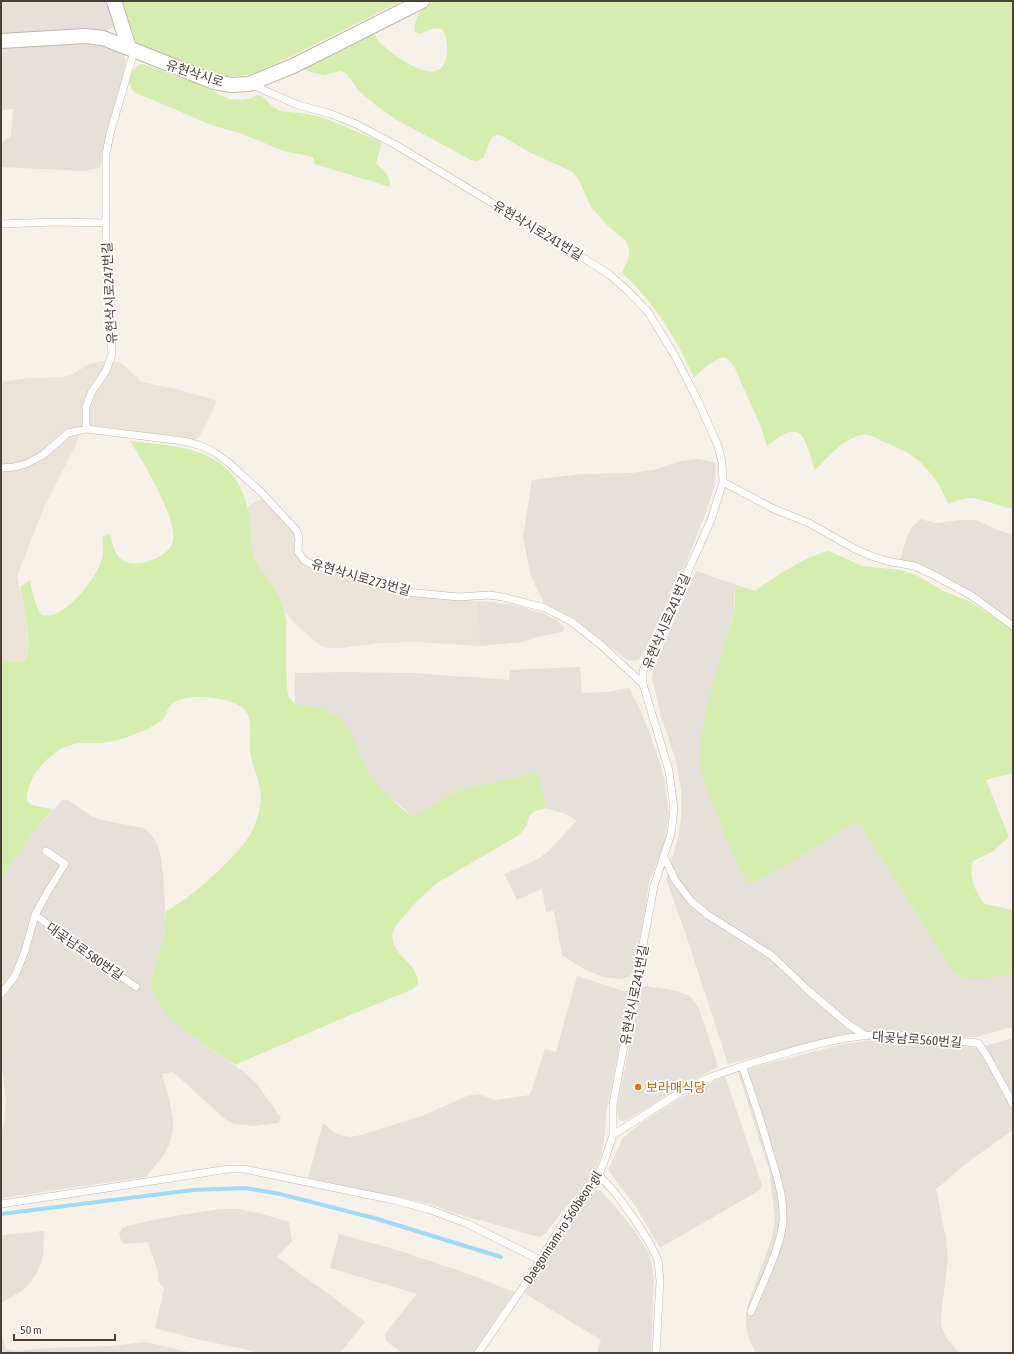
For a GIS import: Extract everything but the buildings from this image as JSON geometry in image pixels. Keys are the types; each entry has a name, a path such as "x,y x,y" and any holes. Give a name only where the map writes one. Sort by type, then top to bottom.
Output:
{"street":[{"path":"114,1 132,49"},
{"name":"유현삭시로","path":"1,41 85,36 103,38 214,82 231,85 249,84 293,66 422,1"}],"lane":[{"name":"유현삭시로247번길","path":"86,429 86,407 91,393 106,371 112,354 106,252 106,154 132,49"},
{"name":"유현삭시로241번길","path":"249,84 298,105 330,114 356,124 396,145 479,194 610,275 648,312 675,356 699,403 718,446 722,462 723,482 711,520 643,671 643,684 669,771 674,808 671,834 654,886 614,1097 613,1135"},
{"name":"유현삭시로247번길","path":"1,224 55,222 106,223"},
{"name":"유현삭시로273번길","path":"1,468 26,464 43,455 68,433 86,429 183,441 199,445 214,452 229,463 262,493 297,531 299,539 298,552 304,560 311,564 406,592 459,597 489,595 503,597 545,608 572,622 601,645 643,684"},
{"path":"723,482 774,509 809,522 855,549 887,561 914,566 932,574 972,596 1013,626"},
{"name":"대곶남로580번길","path":"1,994 15,976 25,951 35,915 65,864 46,851"},
{"path":"664,857 675,880 691,901 708,915 771,955 810,992 848,1024 866,1036"},
{"name":"대곶남로580번길","path":"35,915 136,987"},
{"name":"대곶남로560번길","path":"742,1066 784,1053 840,1040 866,1036 916,1037 978,1043 987,1056 1013,1104"},
{"path":"613,1135 682,1091 711,1077 742,1066 778,1177 783,1221 780,1239 751,1312"},
{"name":"Daegonnam-ro 560beon-gil","path":"478,1353 579,1201 595,1183 613,1135"},
{"path":"1,1204 228,1169 244,1169 394,1200 428,1209 468,1224 540,1260"},
{"path":"598,1174 616,1194 635,1220 658,1260 660,1268 660,1281 656,1353"}],"shaded area":[{"path":"1,1 108,1 115,20 113,28 105,31 90,30 1,36"},
{"path":"97,42 123,53 126,61 106,135 101,165 99,168 84,171 1,167 1,143 11,136 13,109 1,110 1,47"},
{"path":"102,361 119,362 141,382 176,389 217,401 200,436 193,440 92,425 82,426 76,445 44,507 17,577 26,613 28,648 26,659 24,662 4,661 1,660 1,382 30,378 63,377 71,375 89,364"},
{"path":"699,459 716,463 714,487 707,510 687,560 645,650 641,657 635,661 627,660 571,616 544,603 531,577 523,537 532,480 582,474 631,473 658,469 680,461"},
{"path":"259,500 263,500 295,533 295,552 307,567 340,574 396,593 410,596 476,601 480,646 417,642 379,643 342,648 328,648 322,646 311,638 283,610 269,581 255,560 251,548 247,509 250,505"},
{"path":"921,519 935,523 976,520 995,529 1013,535 1013,622 968,590 929,568 917,563 900,560 907,537 912,527"},
{"path":"696,571 737,585 734,594 734,612 703,728 701,767 705,781 753,883 792,862 851,824 857,823 861,826 950,967 990,977 1013,974 1013,1027 976,1037 875,1031 839,1035 728,1064 666,879 678,838 681,819 681,790 676,761 662,719 652,678 654,667"},
{"path":"476,601 519,606 544,614 556,620 564,627 563,632 541,636 522,642 480,646"},
{"path":"580,667 582,693 606,692 629,688 640,709 661,766 669,813 662,850 649,882 633,973 629,977 619,979 603,977 593,973 562,955 554,911 546,912 542,889 517,900 504,874 536,860 549,851 577,820 565,814 546,808 539,772 456,791 417,816 411,815 387,795 371,778 332,713 295,704 295,673 413,673 509,680 510,670"},
{"path":"62,800 68,800 91,816 101,820 144,828 151,834 160,853 166,921 165,933 152,976 185,1031 244,1072 257,1084 281,1118 278,1123 256,1126 233,1124 225,1119 173,1072 162,1074 173,1119 173,1130 169,1145 164,1155 146,1177 1,1198 1,1136 6,1101 1,1067 1,878 34,831"},
{"path":"577,976 630,993 607,1109 604,1140 600,1159 589,1181 569,1203 546,1233 539,1237 457,1214 430,1204 308,1178 323,1123 340,1135 350,1137 422,1116 467,1096 478,1094 496,1100 530,1095 545,1049 556,1052"},
{"path":"646,986 677,991 690,996 699,1009 718,1067 674,1091 625,1121 620,1121 618,1118 617,1108 619,1097 641,992 642,988"},
{"path":"1013,1038 1013,1130 972,1159 936,1189 946,1239 948,1259 941,1325 946,1337 959,1353 756,1353 749,1339 746,1326 746,1316 748,1304 772,1238 775,1218 769,1170 738,1072 848,1043 883,1039 902,1039 977,1048"},
{"path":"725,1076 762,1185 760,1190 660,1248 636,1207 608,1170 623,1138 641,1123 682,1097"},
{"path":"596,1190 600,1190 614,1205 637,1234 649,1254 654,1279 651,1353 597,1353 601,1340 524,1293 575,1216"},
{"path":"221,1209 238,1209 289,1222 292,1241 277,1257 365,1322 340,1353 255,1353 252,1351 155,1328 164,1289 158,1280 158,1272 148,1242 124,1244 119,1234 122,1228 174,1216"},
{"path":"44,1231 43,1256 38,1271 23,1290 1,1303 1,1235"},
{"path":"339,1234 397,1250 472,1275 514,1292 473,1353 402,1353 386,1341 385,1334 417,1294 330,1268"},
{"path":"1,1332 6,1349 16,1351 48,1348 111,1346 146,1342 192,1353 1,1353"}],"green space":[{"path":"119,1 401,1 280,62 254,73 241,76 226,76 209,73 137,45 133,41"},
{"path":"436,1 1013,1 1013,509 974,498 966,498 948,504 934,478 920,461 904,451 870,436 861,435 854,437 836,449 815,470 808,448 800,434 788,432 767,446 761,427 734,366 729,360 724,357 711,363 694,378 680,349 664,322 634,284 622,273 629,257 629,249 626,241 607,225 591,207 578,178 571,171 533,154 502,136 497,135 492,137 483,158 477,161 471,160 397,120 378,107 359,91 346,73 340,71 323,75 303,69 301,64 373,30 376,38 389,51 408,64 428,71 436,71 443,66 447,55 447,41 444,32 442,29 434,28 419,34 414,31 416,20 420,12"},
{"path":"143,64 203,86 229,99 241,100 250,99 257,95 262,96 273,107 280,111 308,114 324,118 382,142 376,164 386,174 389,179 390,187 315,164 313,157 284,151 240,133 214,126 136,93 129,83 132,72 138,65"},
{"path":"130,441 188,449 206,455 221,464 233,476 243,493 249,515 251,543 255,560 274,589 282,604 285,614 287,687 291,700 295,704 318,708 339,718 352,735 363,763 373,780 401,808 411,815 417,815 456,791 539,772 546,808 535,811 529,816 526,826 519,835 437,883 417,901 394,928 392,935 393,943 398,952 412,967 417,976 418,984 413,989 235,1065 185,1031 166,1013 153,993 151,986 152,976 165,933 166,911 176,906 214,876 246,840 257,819 261,796 250,749 249,718 242,708 222,699 197,697 181,699 174,702 168,708 162,720 145,730 110,742 72,744 55,752 35,774 29,785 27,793 27,801 32,805 53,809 34,831 1,878 1,660 24,662 27,656 27,626 20,587 30,580 34,598 41,615 50,615 60,612 78,597 99,567 102,559 103,537 110,534 114,548 119,557 127,562 134,563 143,563 158,557 165,553 173,541 173,531 165,505 150,475"},
{"path":"829,551 862,566 901,570 916,575 941,590 969,601 1013,630 1013,773 986,780 1009,837 992,852 973,861 971,872 975,889 985,904 1013,910 1013,974 967,978 961,976 953,970 861,826 857,823 851,824 792,862 753,883 747,882 732,853 704,780 701,767 701,751 705,717 733,617 737,585 755,591 800,562"}],"waterway":[{"path":"1,1214 193,1190 245,1188 280,1194 374,1218 501,1257"}],"place":[{"name":"보라매식당","path":"638,1087"}]}
